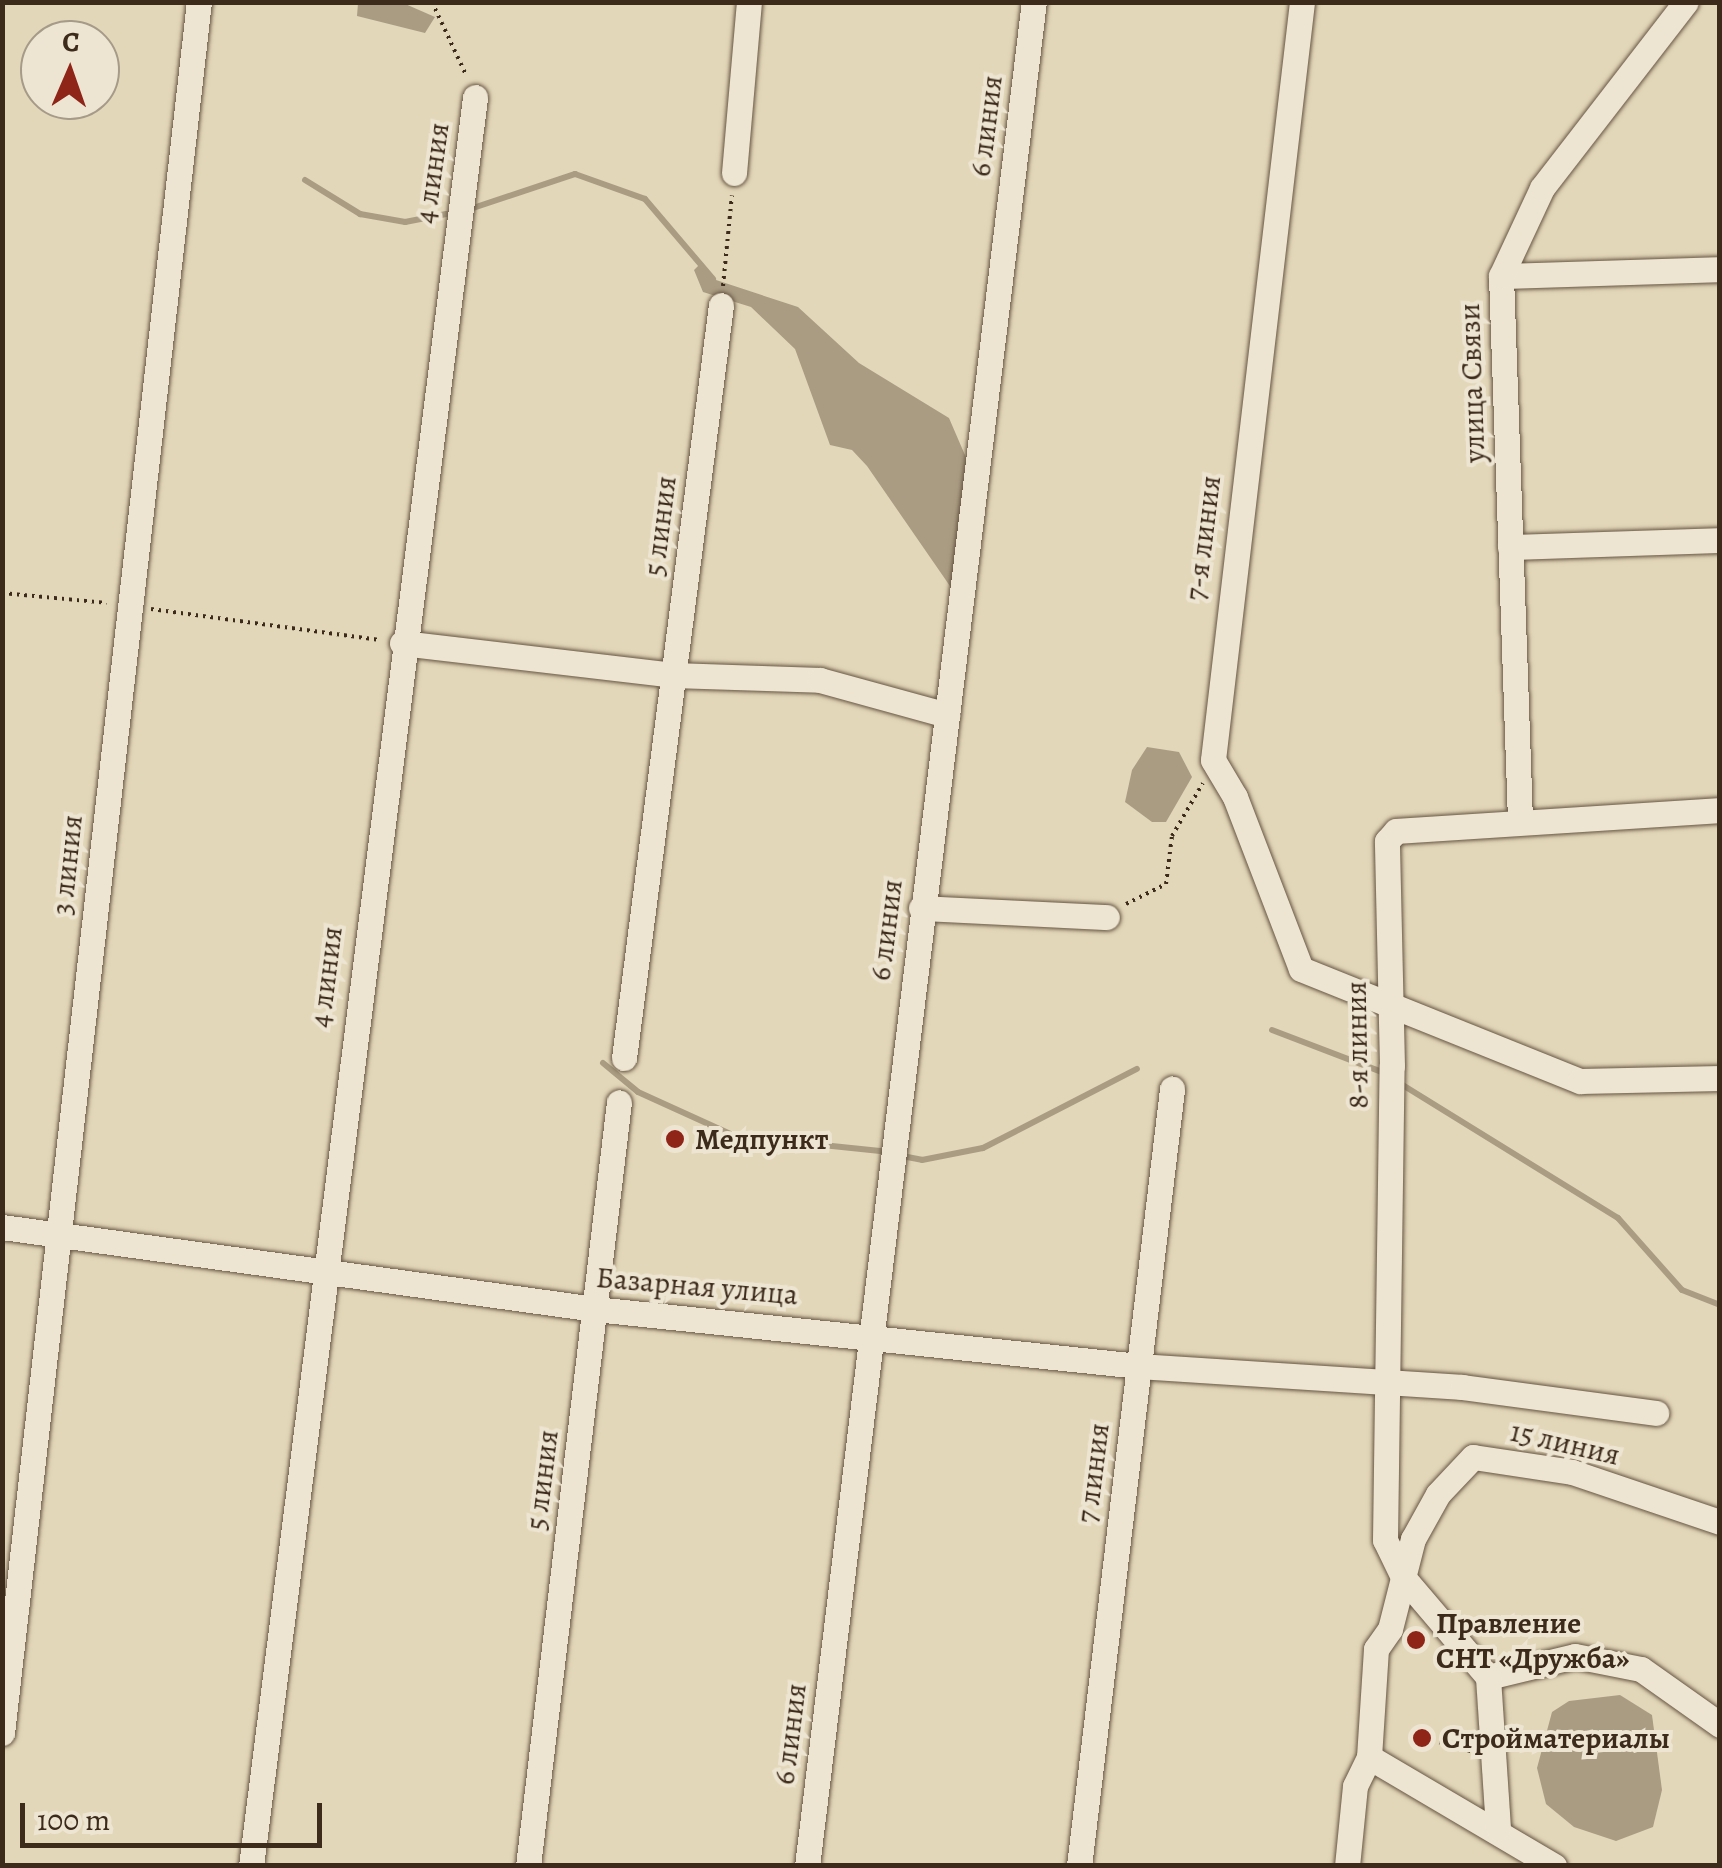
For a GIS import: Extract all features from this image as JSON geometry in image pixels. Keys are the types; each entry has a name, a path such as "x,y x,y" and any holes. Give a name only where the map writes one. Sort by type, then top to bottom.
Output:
{"street":[{"name":"3 линия","path":"2,1733 63,1235 126,605 198,2"},
{"path":"734,173 749,2"},
{"name":"6 линия","path":"807,1866 868,1334 1034,2"},
{"name":"7-я линия","path":"1214,760 1302,2"},
{"name":"улица Связи","path":"1520,820 1501,276 1542,188 1686,2"},
{"name":"4 линия","path":"251,1866 321,1273 474,97"},
{"path":"1501,276 1720,269"},
{"name":"5 линия","path":"624,1058 721,305"},
{"path":"1510,547 1720,540"},
{"path":"402,643 673,676 820,680 947,715"},
{"path":"1214,760 1249,831 1301,970 1389,1008 1580,1080 1720,1078"},
{"name":"8-я линия","path":"1488,1677 1403,1577 1385,1540 1392,1074 1387,842 1396,831 1720,810"},
{"path":"921,908 1108,917"},
{"name":"7 линия","path":"1079,1866 1172,1089"},
{"name":"5 линия","path":"528,1866 619,1102"},
{"name":"Базарная улица","path":"2,1227 596,1309 868,1334 1139,1366 1387,1386 1462,1387 1656,1413"},
{"name":"15 линия","path":"1403,1577 1413,1539 1438,1494 1473,1456 1572,1472 1720,1522"},
{"path":"1347,1866 1355,1786 1369,1757 1376,1649 1390,1630 1403,1577"},
{"path":"1498,1828 1488,1677 1575,1656 1625,1666 1642,1670 1720,1725"},
{"path":"1369,1757 1498,1828 1554,1866"}],"path":[{"path":"432,2 474,97"},
{"path":"721,305 734,173"},
{"path":"2,592 402,643"},
{"path":"1108,917 1166,884 1172,836 1214,760"},
{"path":"1440,1742 1495,1756"}],"shaded area":[{"path":"358,3 403,3 435,17 425,33 357,16"},
{"path":"700,264 713,279 798,307 859,363 949,418 974,476 952,589 867,466 852,450 830,445 795,349 751,307 703,292 694,270"},
{"path":"1147,747 1179,752 1192,777 1166,822 1152,822 1125,802 1132,770"},
{"path":"1620,1695 1652,1715 1662,1790 1653,1827 1616,1841 1574,1827 1546,1804 1537,1768 1552,1712 1569,1701"}],"waterway":[{"path":"470,209 575,174 645,199 713,279"},
{"path":"305,180 360,214 405,222 446,214"},
{"path":"1272,1030 1382,1072"},
{"path":"603,1063 638,1092 735,1136 880,1151"},
{"path":"902,1156 922,1160 983,1148 1137,1069"},
{"path":"1401,1084 1618,1218 1682,1290 1720,1305"}],"place":[{"name":"Медпункт","path":"675,1139"},
{"name":"Правление СНТ «Дружба»","path":"1416,1640"},
{"name":"Стройматериалы","path":"1422,1738"}]}
